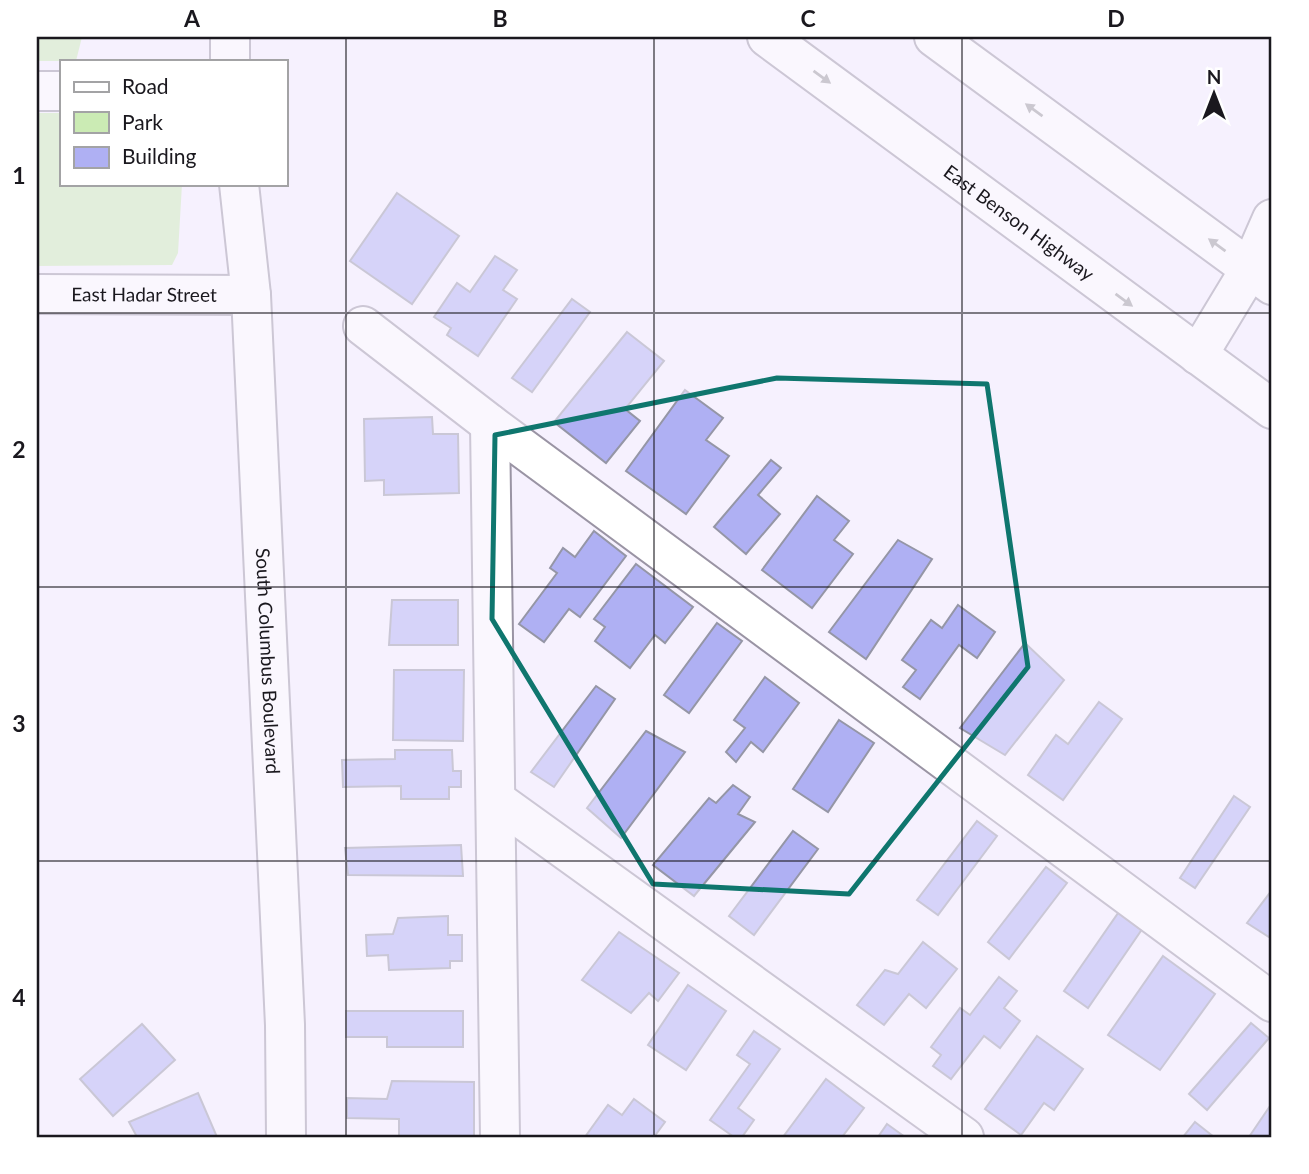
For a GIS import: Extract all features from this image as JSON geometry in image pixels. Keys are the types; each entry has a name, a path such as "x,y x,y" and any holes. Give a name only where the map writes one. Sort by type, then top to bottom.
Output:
{"street":[{"path":"230,37 230,60"},
{"name":"East Benson Highway","path":"767,37 1272,409"},
{"path":"934,37 1261,277"},
{"path":"37,91 60,91"},
{"name":"South Columbus Boulevard","path":"239,186 251,295 285,1025 286,1137"},
{"path":"1198,355 1261,277 1272,219"},
{"name":"East Hadar Street","path":"37,294 251,295"},
{"path":"363,326 490,424 1272,1002"},
{"path":"490,424 500,1137"},
{"path":"496,800 964,1137"}],"highlighted area":[{"path":"777,378 987,384 1028,667 849,894 653,884 492,619 495,435"}],"green space":[{"path":"37,37 82,37 76,60 37,61"},
{"path":"37,113 60,113 60,186 182,186 178,253 172,265 37,266"}],"building":[{"path":"397,193 459,236 412,304 350,261"},
{"path":"495,256 517,270 503,290 517,299 478,356 447,335 451,328 434,317 457,283 470,292"},
{"path":"572,299 590,312 532,392 512,378"},
{"path":"627,332 664,361 625,409 640,421 606,463 554,422"},
{"path":"685,390 723,418 706,440 729,456 686,514 626,471"},
{"path":"432,417 433,434 458,434 459,493 384,495 384,480 365,481 364,419"},
{"path":"771,460 781,468 758,495 780,514 746,554 714,527"},
{"path":"817,496 849,521 834,540 853,554 812,608 762,570"},
{"path":"594,531 626,556 580,617 569,609 544,642 519,624 557,573 550,568 563,548 575,557"},
{"path":"898,540 932,559 866,659 829,632"},
{"path":"636,564 693,607 665,643 655,635 630,668 595,641 605,627 594,619"},
{"path":"392,600 458,600 458,645 389,645"},
{"path":"958,605 995,632 977,658 959,645 920,699 903,687 916,670 902,660 931,620 942,628"},
{"path":"717,623 742,641 689,713 664,695"},
{"path":"1025,643 1064,680 1005,755 960,728"},
{"path":"394,670 464,670 463,741 393,740"},
{"path":"765,677 799,703 763,752 751,742 736,762 726,752 745,728 734,720"},
{"path":"596,686 615,699 554,787 531,772"},
{"path":"1099,702 1122,719 1063,800 1028,775 1056,735 1068,744"},
{"path":"839,720 874,743 828,812 793,789"},
{"path":"646,731 685,752 621,838 587,808"},
{"path":"395,750 452,750 453,771 461,771 461,787 449,787 449,799 401,799 401,786 343,787 342,760 395,759"},
{"path":"733,785 750,797 738,814 755,822 694,896 653,865 709,798 716,803"},
{"path":"1234,796 1250,807 1195,888 1180,878"},
{"path":"977,821 997,836 938,915 917,900"},
{"path":"793,831 818,849 754,935 729,916"},
{"path":"461,845 463,876 348,875 345,848"},
{"path":"1046,867 1067,883 1009,959 988,942"},
{"path":"1272,890 1272,932 1269,937 1247,923"},
{"path":"1123,906 1147,922 1088,1008 1064,991"},
{"path":"448,916 448,935 462,935 462,961 450,961 450,968 389,970 388,955 367,956 366,935 393,934 398,918"},
{"path":"619,932 679,973 658,1001 649,993 631,1013 582,980"},
{"path":"923,942 957,969 926,1008 909,994 884,1025 857,1005 885,970 898,974"},
{"path":"1163,956 1215,994 1160,1070 1108,1035"},
{"path":"999,977 1017,991 1004,1008 1020,1021 1000,1048 984,1036 951,1079 933,1066 941,1055 931,1047 960,1008 970,1015"},
{"path":"688,985 726,1011 686,1070 648,1045"},
{"path":"346,1011 463,1011 463,1047 387,1047 387,1037 346,1037"},
{"path":"1251,1023 1269,1038 1207,1110 1189,1094"},
{"path":"142,1024 175,1060 113,1116 80,1079"},
{"path":"754,1031 780,1049 738,1108 754,1120 742,1137 734,1137 710,1120 750,1064 737,1055"},
{"path":"1037,1036 1083,1069 1054,1110 1044,1103 1021,1135 985,1109"},
{"path":"826,1079 864,1108 842,1137 783,1137"},
{"path":"392,1081 474,1082 474,1137 399,1137 399,1119 347,1118 347,1098 387,1099"},
{"path":"198,1093 217,1137 137,1137 129,1122"},
{"path":"634,1099 665,1122 654,1137 585,1137 608,1105 622,1115"},
{"path":"1272,1103 1272,1137 1249,1137"},
{"path":"1195,1122 1214,1137 1183,1137"},
{"path":"887,1124 905,1137 878,1137"}]}
